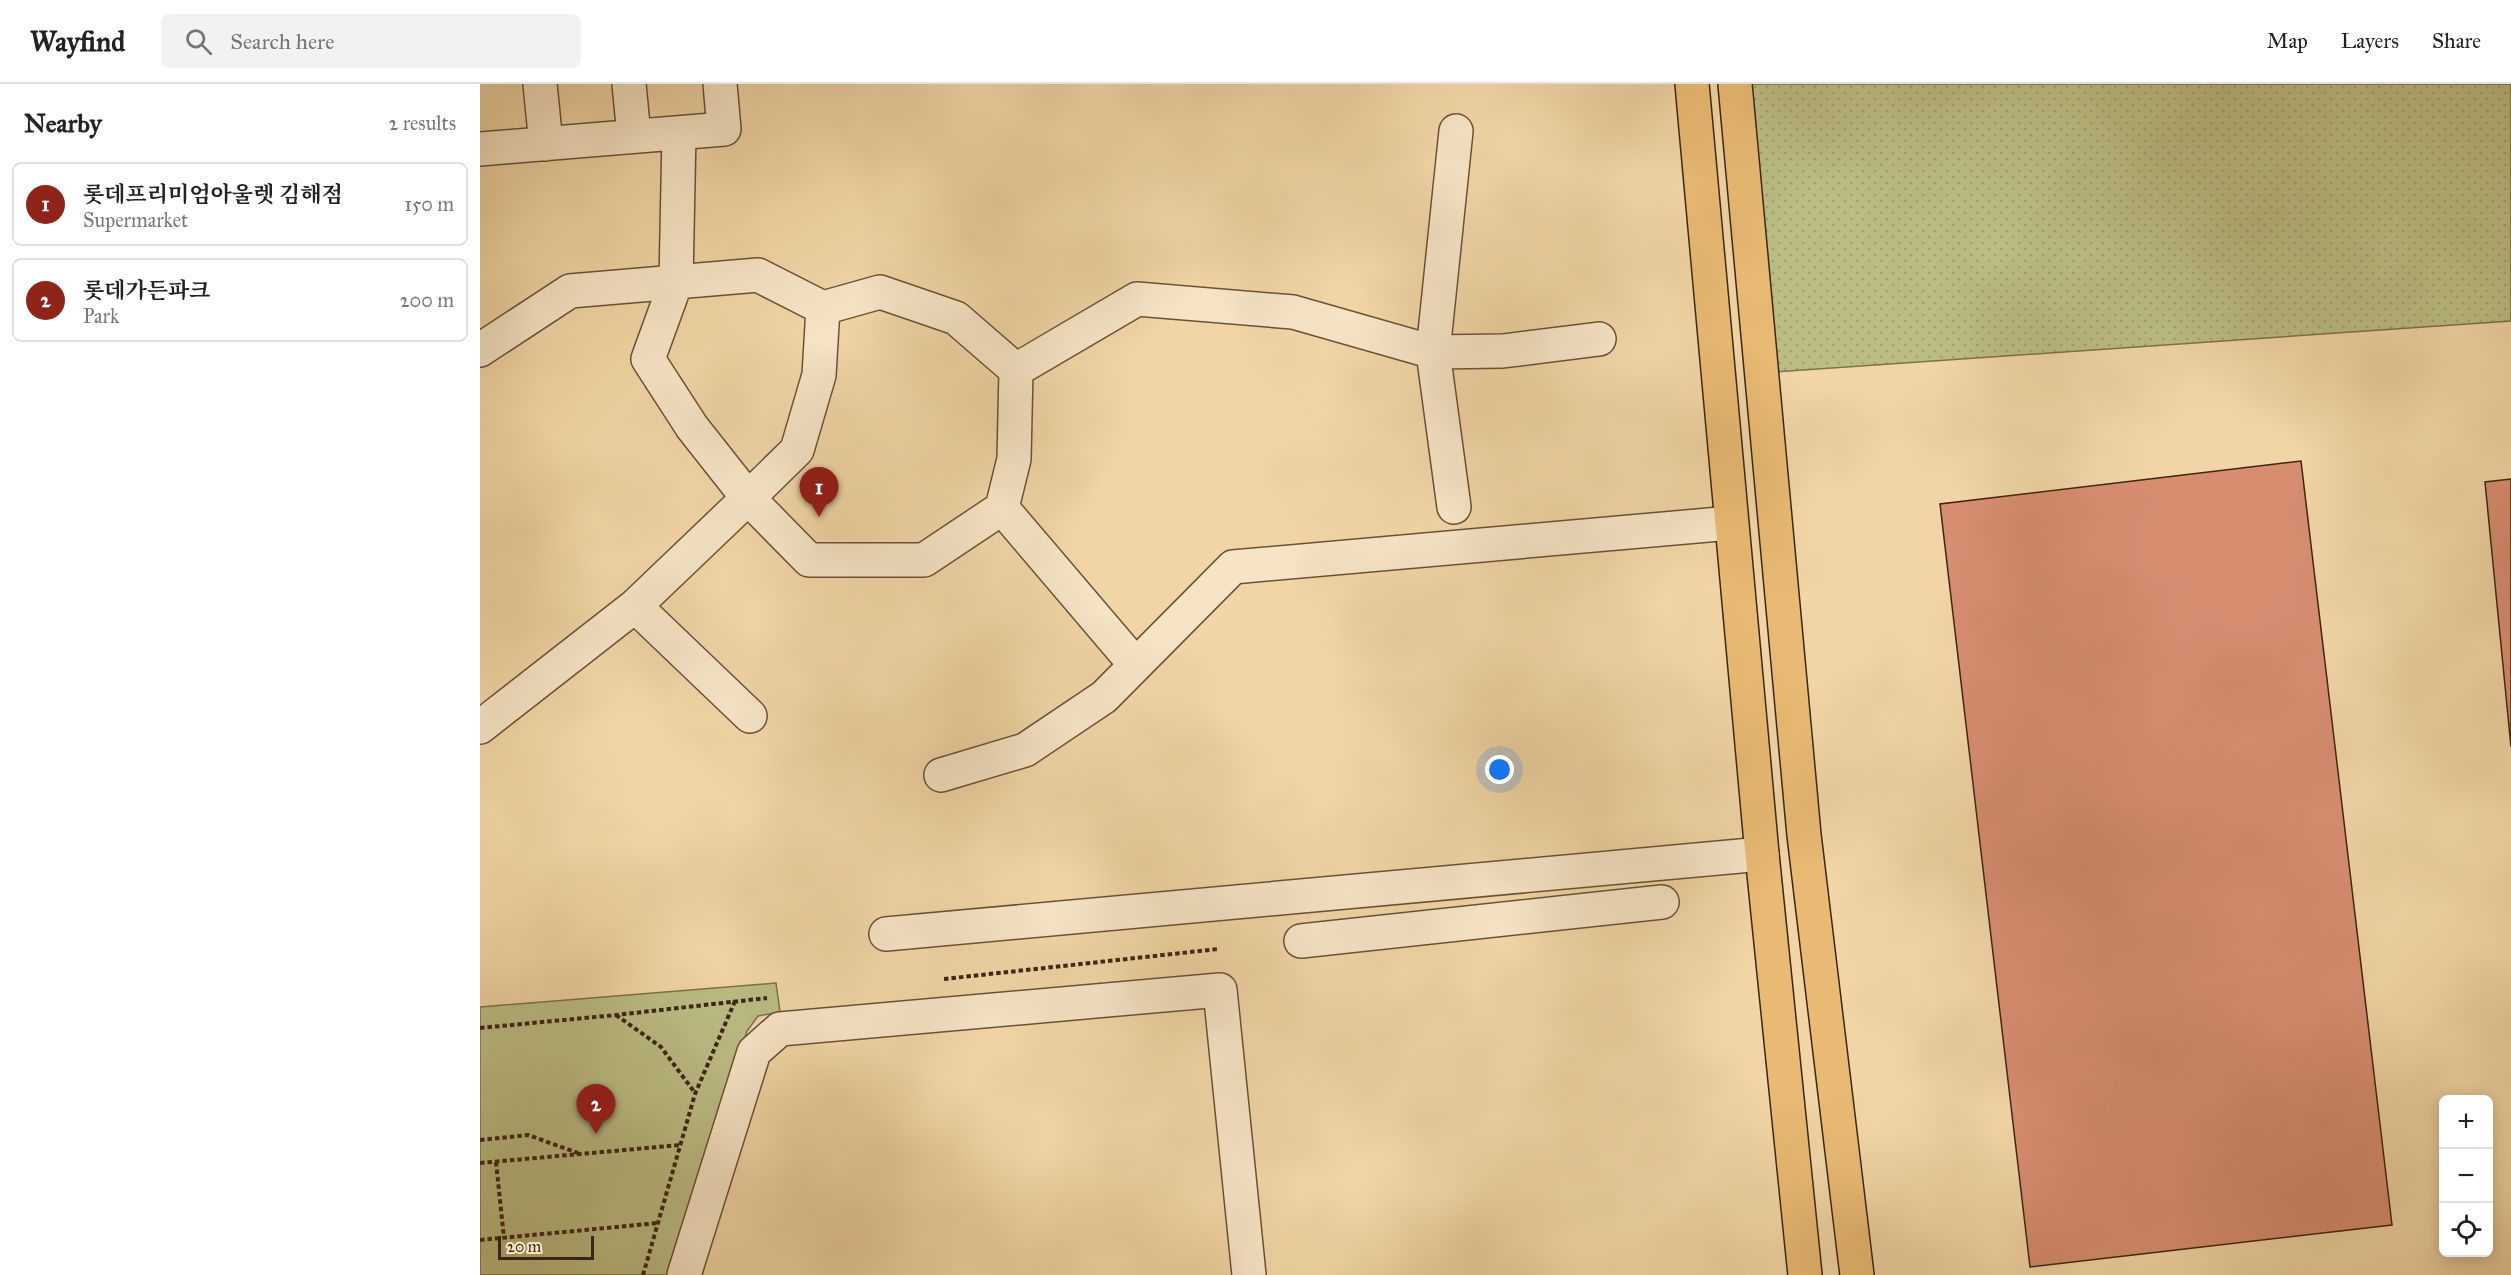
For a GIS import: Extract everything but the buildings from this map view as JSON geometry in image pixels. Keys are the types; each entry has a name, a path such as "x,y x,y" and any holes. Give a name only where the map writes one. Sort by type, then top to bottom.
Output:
{"main road":[{"path":"1692,84 1762,854 1805,1275"},
{"path":"1735,84 1804,835 1857,1275"}],"street":[{"path":"540,84 546,144"},
{"path":"629,84 634,136"},
{"path":"480,149 724,129 720,84"},
{"path":"1454,507 1433,352 1456,131"},
{"path":"679,133 676,282 648,359 692,427 748,498 808,560 924,560 1002,508 1014,459 1016,370"},
{"path":"480,350 570,291 758,275 822,308 880,292 956,318 1016,370"},
{"path":"1016,370 1137,299 1293,312 1433,352 1503,351 1599,339"},
{"path":"480,727 635,606 797,450 819,375 822,308"},
{"path":"1002,508 1128,656"},
{"path":"941,776 1025,750 1104,697 1233,567 1731,523"},
{"path":"635,606 750,716"},
{"path":"886,934 1762,854"},
{"path":"1301,941 1662,902"},
{"path":"685,1273 754,1052 780,1029 1220,990 1249,1275"}],"path":[{"path":"643,1275 695,1094 735,1001"},
{"path":"480,1028 615,1015 661,1047 695,1094"},
{"path":"480,1140 528,1135 580,1154"},
{"path":"480,1163 680,1145"},
{"path":"496,1162 504,1238"},
{"path":"480,1240 658,1223"}],"green space":[{"path":"1748,84 2511,84 2511,321 1776,372"},
{"path":"776,983 780,1012 758,1016 747,1031 678,1237 668,1275 480,1275 480,1007"}],"place":[{"name":"롯데프리미엄아울렛 김해점","path":"819,517"},
{"name":"롯데가든파크","path":"596,1134"}]}
